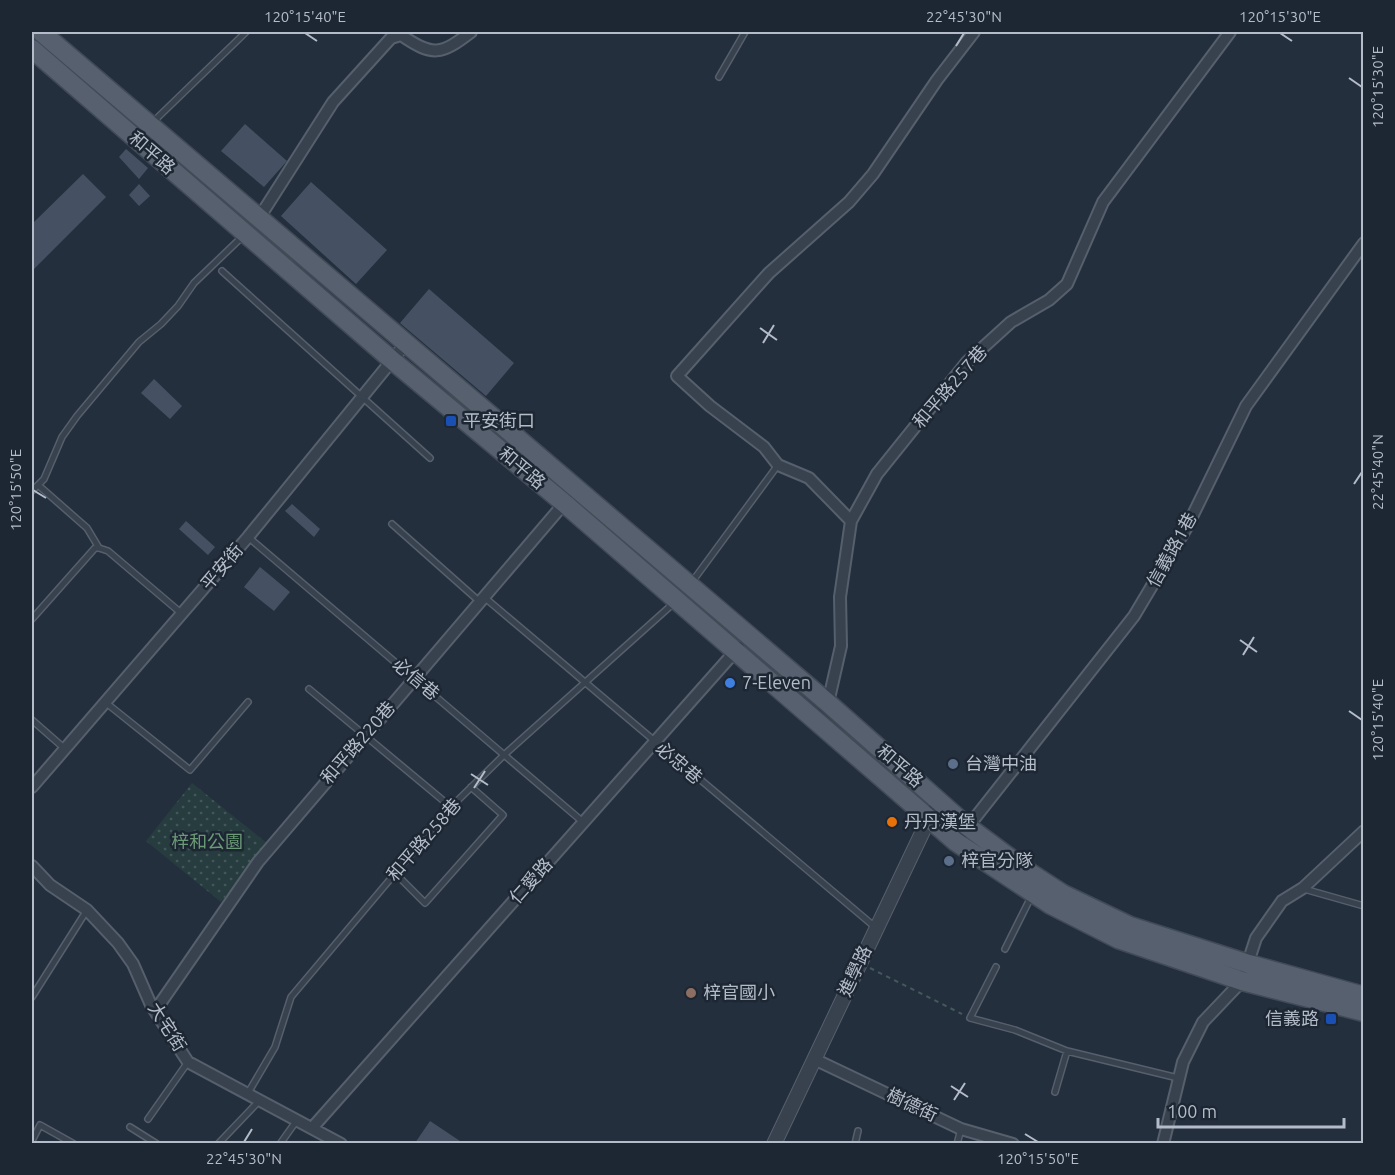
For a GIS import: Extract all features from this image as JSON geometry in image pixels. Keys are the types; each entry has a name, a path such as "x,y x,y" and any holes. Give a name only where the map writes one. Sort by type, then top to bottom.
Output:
{"main road":[{"name":"和平路","path":"41,32 749,635 938,800"},
{"name":"和平路","path":"32,49 393,361 564,503 928,818"},
{"path":"87,98 101,82"},
{"path":"938,800 967,826 1029,872 1098,912 1246,973 1364,996"},
{"path":"928,818 956,842 1033,894 1118,939 1246,973 1364,1012"}],"street":[{"path":"259,218 333,102 391,38 400,34 420,49 432,52 450,48 470,32"},
{"path":"851,521 809,478 778,465 764,447 710,406 677,376 769,273 849,202 873,174 937,80 974,32"},
{"name":"和平路257巷","path":"828,703 841,646 840,597 851,521 878,474 967,362 1011,322 1049,300 1067,284 1103,202 1230,32"},
{"name":"信義路1巷","path":"956,842 1134,616 1187,527 1246,406 1364,243"},
{"name":"平安街","path":"32,787 249,537 406,342"},
{"name":"和平路220巷","path":"155,1011 258,862 578,489"},
{"name":"仁愛路","path":"313,1127 749,635"},
{"name":"進學路","path":"774,1143 858,962 938,800"},
{"path":"1162,1143 1178,1078 1203,1022 1246,973 1256,938 1282,901 1303,888 1364,831"},
{"name":"大宅街","path":"32,866 50,885 87,910 134,964 155,1011 188,1062 341,1143"},
{"name":"樹德街","path":"813,1059 961,1129 1013,1143"}],"lane":[{"path":"151,124 246,32"},
{"path":"719,77 745,32"},
{"path":"32,491 44,479 62,437 77,416 139,342 160,324 194,283 245,234"},
{"path":"222,271 430,458"},
{"path":"690,585 778,465"},
{"path":"38,485 87,528 99,548"},
{"name":"必忠巷","path":"392,524 585,682 875,928"},
{"name":"必信巷","path":"249,537 584,822"},
{"path":"32,620 95,548 108,551 182,614"},
{"name":"和平路258巷","path":"248,1093 275,1047 291,997 452,807 504,755 676,601"},
{"path":"309,689 452,807"},
{"path":"105,702 190,770 248,702"},
{"path":"32,720 64,748"},
{"path":"395,873 425,903 503,815 471,787"},
{"path":"1303,888 1364,906"},
{"path":"1005,949 1033,894"},
{"path":"32,997 87,910"},
{"path":"996,967 970,1018 1015,1030 1067,1051 1178,1078"},
{"path":"1055,1092 1067,1051"},
{"path":"148,1119 188,1062"},
{"path":"218,1143 261,1099"},
{"path":"280,1143 298,1119"},
{"path":"32,1141 40,1125 74,1143"},
{"path":"130,1127 157,1143"},
{"path":"957,1143 961,1129"},
{"path":"855,1143 858,1131"}],"path":[{"path":"858,962 970,1018"}],"green space":[{"name":"梓和公園","path":"192,783 268,844 221,902 146,841"}],"building":[{"path":"245,124 287,161 264,187 221,151"},
{"path":"126,149 148,168 139,179 119,157"},
{"path":"83,174 106,197 32,271 32,224"},
{"path":"311,182 387,250 356,284 281,216"},
{"path":"139,184 150,196 139,206 129,195"},
{"path":"429,289 514,363 486,396 400,323"},
{"path":"154,379 182,406 170,419 141,393"},
{"path":"292,504 320,529 314,537 285,511"},
{"path":"186,521 215,547 208,555 179,529"},
{"path":"260,567 290,592 274,611 244,587"},
{"path":"430,1121 463,1143 415,1143"}],"place":[{"name":"平安街口","path":"451,421"},
{"name":"7-Eleven","path":"730,683"},
{"name":"台灣中油","path":"953,764"},
{"name":"丹丹漢堡","path":"892,822"},
{"name":"梓官分隊","path":"949,861"},
{"name":"梓官國小","path":"691,993"},
{"name":"信義路","path":"1331,1019"}]}
